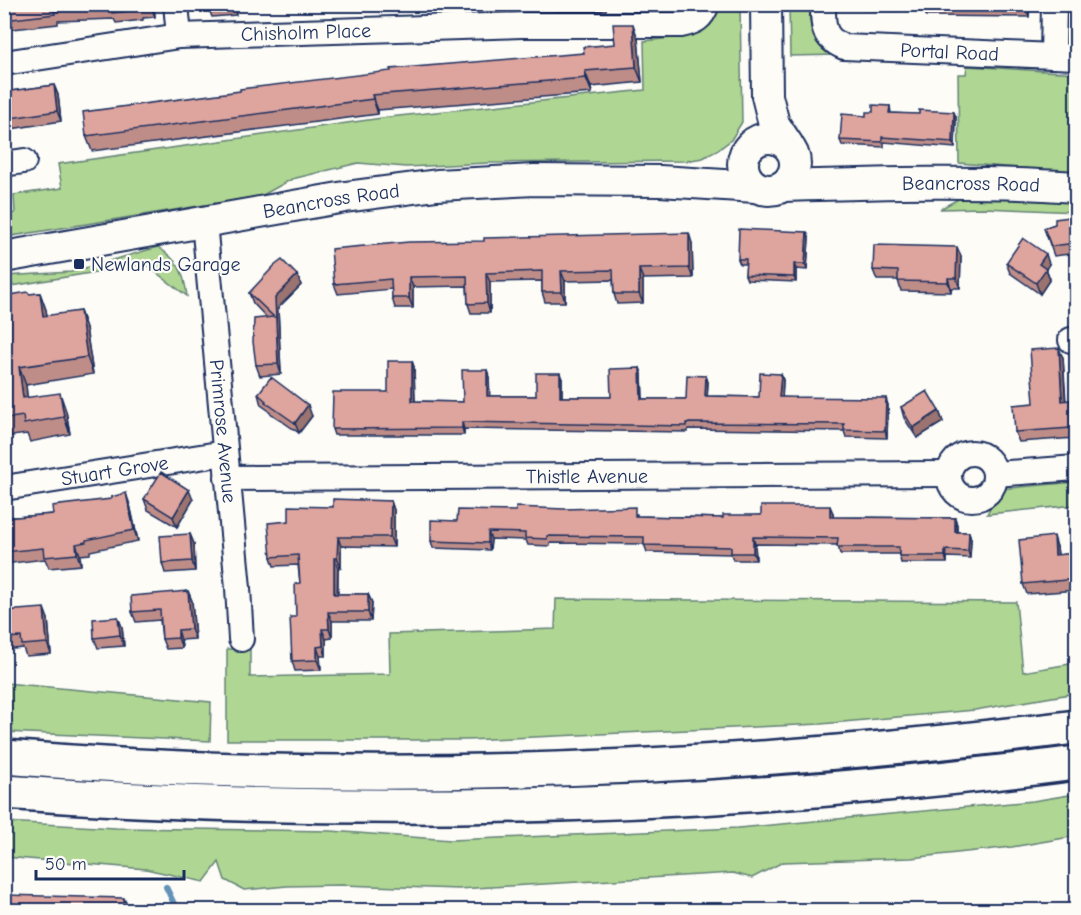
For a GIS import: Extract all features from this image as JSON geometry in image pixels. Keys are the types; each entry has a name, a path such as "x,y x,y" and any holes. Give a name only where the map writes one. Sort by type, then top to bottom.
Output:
{"highway":[{"path":"1004,736 1077,721"},
{"path":"4,757 228,770 484,772 742,761 854,752 1077,727"},
{"path":"4,792 225,805 484,807 786,794 1077,763"}],"main road":[{"path":"766,4 767,96 774,124 790,148 796,164 792,177 770,187 746,178 743,171 743,157 767,96"},
{"path":"748,148 756,141 769,137 782,141 790,148"},
{"name":"Beancross Road","path":"660,181 696,177 725,168 748,148"},
{"name":"Beancross Road","path":"790,148 809,162 835,175 865,183"},
{"name":"Beancross Road","path":"4,257 345,197 437,185 534,180 660,181 770,187 950,182 1077,187"}],"street":[{"path":"176,4 179,36"},
{"name":"Chisholm Place","path":"4,63 179,36 521,15 681,25 695,22 703,14 706,4"},
{"name":"Portal Road","path":"823,4 823,23 827,36 833,43 844,47 1065,57"},
{"path":"1054,4 1065,57"},
{"name":"Primrose Avenue","path":"204,222 241,639"},
{"path":"971,452 980,453 988,458 995,474 990,491 983,497 974,499 964,498 955,493 949,484 948,474 950,465 956,458 971,452"},
{"name":"Stuart Grove","path":"4,488 225,453"},
{"path":"995,474 1077,468"},
{"name":"Thistle Avenue","path":"226,478 948,474"}],"green space":[{"path":"713,5 740,5 742,122 731,140 703,158 685,161 488,163 406,167 358,163 292,179 261,196 5,237 5,215 15,213 14,195 62,188 58,164 389,117 645,90 644,41 681,37 703,25"},
{"path":"789,5 814,5 838,55 790,56"},
{"path":"967,66 1076,73 1076,173 959,163 958,74 966,74"},
{"path":"960,198 1076,200 1076,212 984,208 940,209"},
{"path":"158,247 176,262 184,280 187,296 145,264 5,287 5,276 71,272"},
{"path":"1076,482 1076,505 987,514 999,489"},
{"path":"556,599 1016,602 1023,672 1076,663 1076,693 975,710 821,724 467,740 227,740 227,649 250,649 250,677 390,674 389,634 555,629"},
{"path":"5,683 211,702 210,741 5,732"},
{"path":"1076,794 1076,836 1012,847 911,858 783,862 752,878 733,873 458,889 342,885 287,886 244,890 225,880 219,862 204,882 146,869 5,857 5,822 116,828 331,831 451,840 738,828 1033,801"}],"building":[{"path":"4,4 151,4 151,7 112,13 112,9 54,11 55,14 4,20"},
{"path":"208,4 232,4 232,5 208,7"},
{"path":"613,24 633,24 636,67 585,71 586,78 372,95 373,99 86,136 83,112 240,91 240,89 391,71 390,69 584,53 583,47 615,44"},
{"path":"54,85 57,111 4,119 4,92"},
{"path":"873,105 890,106 889,113 919,114 919,110 954,112 953,142 882,137 882,142 840,140 842,114 866,116 866,112 873,112"},
{"path":"1077,216 1077,243 1051,246 1044,228 1055,224 1055,219"},
{"path":"739,229 807,232 805,264 794,264 794,277 745,275 746,259 738,259"},
{"path":"689,233 689,268 639,269 639,294 614,294 613,270 561,271 562,292 542,292 542,271 486,273 487,303 468,304 467,276 409,277 409,298 392,298 391,279 334,284 331,249 409,242 484,241 484,238"},
{"path":"1023,238 1046,254 1039,264 1046,269 1036,283 1006,263"},
{"path":"874,245 957,247 956,278 948,278 948,282 898,281 898,271 873,270"},
{"path":"282,260 297,275 275,298 278,364 256,365 253,342 254,319 274,317 249,293"},
{"path":"28,292 29,294 40,293 43,316 80,311 87,357 19,367 23,398 60,393 64,417 24,424 23,416 4,419 4,296"},
{"path":"1059,348 1062,401 1070,400 1071,428 1015,432 1013,405 1034,403 1030,350"},
{"path":"388,361 412,361 412,401 463,402 462,370 487,370 487,396 536,396 536,373 560,373 560,397 611,397 610,369 640,368 641,399 686,399 687,375 706,376 705,396 759,397 760,373 781,374 779,397 886,398 885,431 844,430 844,424 686,423 686,426 462,422 462,428 332,429 333,392 388,392"},
{"path":"271,377 308,405 295,423 265,402 258,394"},
{"path":"927,391 939,411 913,428 901,407"},
{"path":"161,472 189,490 173,517 144,499"},
{"path":"126,493 134,530 76,544 77,554 44,557 43,548 4,552 4,518 53,514 52,506 111,499 111,497"},
{"path":"333,499 391,501 390,537 338,537 337,558 334,558 334,594 368,594 368,612 328,612 329,629 322,629 323,646 317,647 317,660 292,661 290,617 296,617 295,584 300,583 298,555 271,557 268,523 289,521 289,506 333,507"},
{"path":"761,506 830,506 830,517 955,518 955,532 969,532 968,551 945,550 945,556 899,556 899,547 837,547 838,538 753,537 753,553 731,553 731,547 644,545 644,537 547,536 547,539 525,538 525,533 488,532 488,543 431,541 431,520 457,521 458,510 516,511 516,507 564,509 635,507 635,516 723,518 723,515 761,515"},
{"path":"190,534 192,561 162,563 160,536"},
{"path":"1054,536 1055,555 1077,553 1077,579 1023,584 1019,540"},
{"path":"188,591 191,629 178,630 178,638 162,639 160,610 132,612 131,596"},
{"path":"44,608 47,643 22,645 21,637 4,638 4,611"},
{"path":"118,617 120,635 94,638 93,619"},
{"path":"4,895 124,898 124,910 4,910"}],"waterway":[{"path":"166,887 177,910"}],"place":[{"name":"Newlands Garage","path":"79,264"}]}
